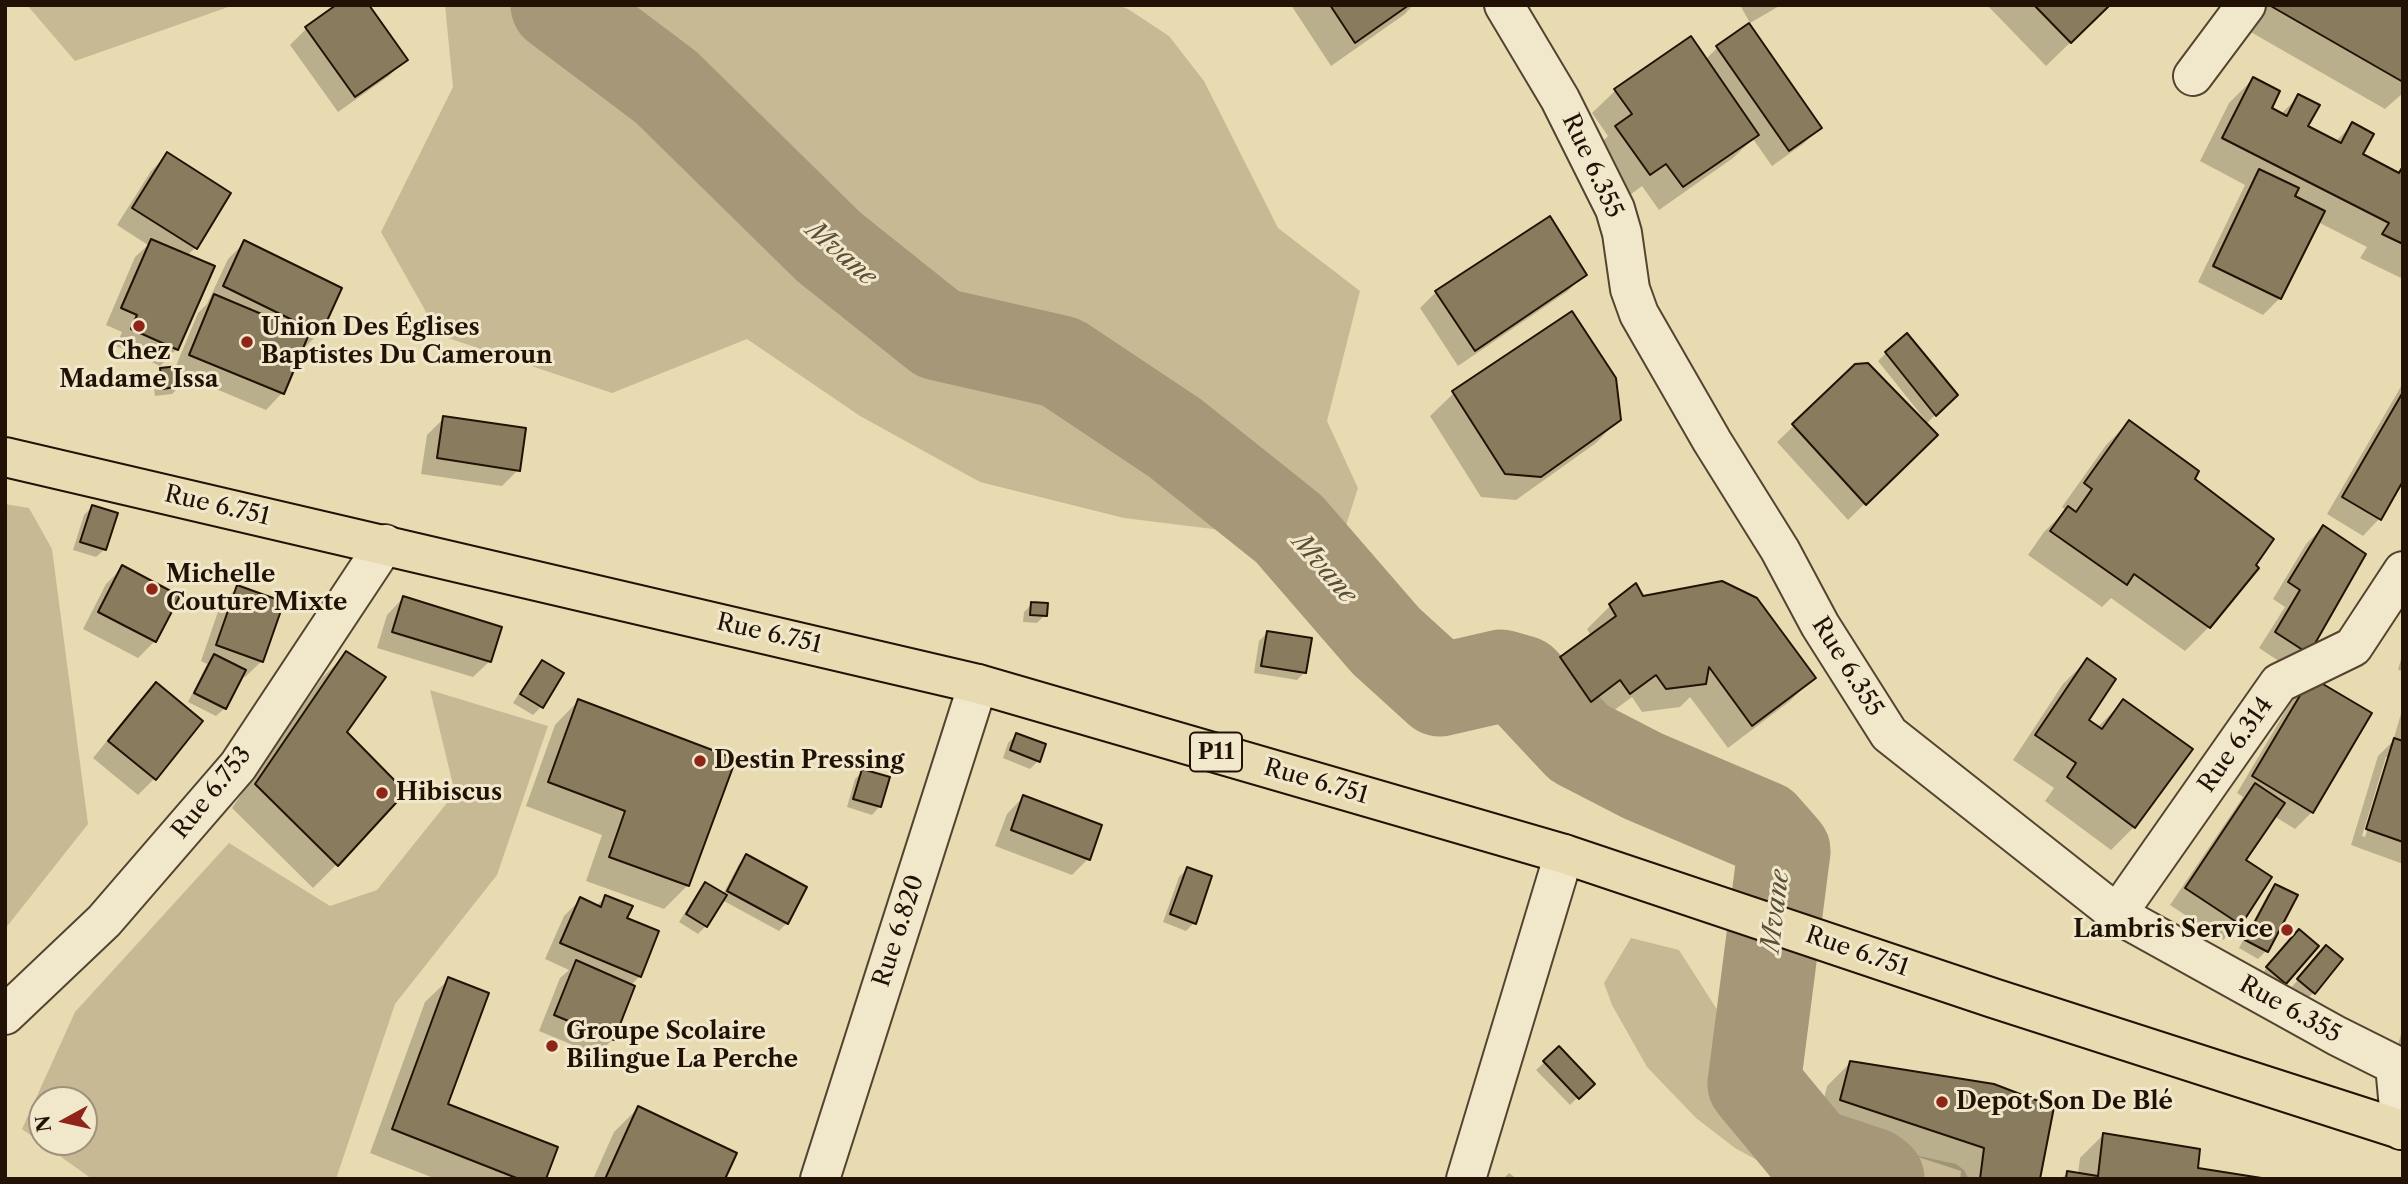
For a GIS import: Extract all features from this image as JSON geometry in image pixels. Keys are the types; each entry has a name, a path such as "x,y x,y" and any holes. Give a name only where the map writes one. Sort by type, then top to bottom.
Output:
{"main road":[{"name":"Rue 6.751","path":"5,457 978,684 1564,854 2006,1002 2402,1130"}],"street":[{"name":"Rue 6.355","path":"1504,5 1560,99 1615,209 1622,233 1630,289 1639,314 1712,441 1780,550 1820,625 1889,734 2117,914 2337,1036 2395,1065 2402,1130"},
{"path":"2193,76 2246,5"},
{"name":"Rue 6.753","path":"5,1015 104,921 238,766 385,544"},
{"name":"Rue 6.314","path":"2117,914 2279,683 2353,647 2403,571"},
{"name":"Rue 6.820","path":"820,1179 978,684"},
{"path":"1466,1179 1564,854"}],"shaded area":[{"path":"27,5 234,5 75,61"},
{"path":"445,5 1118,5 1169,36 1204,81 1278,228 1360,291 1327,421 1358,488 1321,603 1284,558 1229,531 1124,518 980,482 860,416 747,339 612,393 439,335 381,232 453,87"},
{"path":"5,504 29,508 52,549 88,824 5,929"},
{"path":"430,690 548,726 497,875 395,1004 336,1179 92,1179 60,1156 98,1156 98,1086 41,1086 75,1012 229,843 330,906 377,890 455,793"},
{"path":"1631,938 1679,950 1732,1033 1789,1073 1822,1124 1854,1142 1956,1164 1964,1170 1969,1179 1807,1179 1755,1159 1735,1148 1696,1118 1647,1067 1612,1005 1604,983"},
{"path":"28,1116 28,1133 22,1129"}],"building":[{"path":"336,5 369,5 408,60 355,97 305,27"},
{"path":"1330,5 1409,5 1355,43"},
{"path":"2034,5 2110,5 2071,43"},
{"path":"2269,5 2403,5 2403,82"},
{"path":"1749,23 1822,128 1789,151 1716,46"},
{"path":"1691,36 1759,135 1683,187 1666,164 1650,175 1615,126 1632,114 1614,89"},
{"path":"2253,77 2280,91 2272,108 2287,116 2298,94 2320,105 2308,126 2341,143 2352,122 2374,134 2363,154 2399,173 2403,166 2403,244 2382,234 2389,223 2222,138"},
{"path":"167,152 231,193 197,249 132,208"},
{"path":"2259,169 2299,188 2295,196 2325,211 2281,299 2213,266"},
{"path":"1550,216 1587,275 1475,351 1435,291"},
{"path":"151,239 215,266 178,350 131,329 137,315 121,308"},
{"path":"244,240 342,288 321,334 223,286"},
{"path":"214,294 309,334 284,394 189,355"},
{"path":"1572,311 1616,378 1621,420 1541,477 1505,474 1452,391"},
{"path":"1907,333 1958,395 1936,416 1885,352"},
{"path":"1868,363 1938,435 1866,505 1792,424 1855,364"},
{"path":"179,366 181,386 163,389 160,368"},
{"path":"2403,392 2403,481 2381,520 2342,497"},
{"path":"443,416 526,428 520,471 437,458"},
{"path":"2129,420 2199,471 2195,479 2274,539 2256,565 2259,568 2210,628 2134,574 2127,585 2050,531 2068,506 2076,512 2092,489 2084,483"},
{"path":"92,505 118,513 106,550 80,542"},
{"path":"2323,525 2366,554 2309,654 2275,632 2300,590 2288,582"},
{"path":"122,565 180,596 156,642 98,612"},
{"path":"1722,581 1757,598 1816,678 1752,726 1709,667 1706,684 1666,689 1656,675 1630,694 1620,680 1591,702 1560,657 1616,616 1609,604 1636,583 1643,596"},
{"path":"237,585 284,602 263,662 216,645"},
{"path":"403,596 502,627 491,662 392,632"},
{"path":"1031,602 1048,603 1047,616 1030,615"},
{"path":"1267,631 1312,638 1306,673 1261,666"},
{"path":"346,651 386,677 347,732 406,792 338,866 255,784"},
{"path":"214,654 246,670 226,709 194,693"},
{"path":"2087,658 2116,679 2089,720 2102,729 2123,699 2193,749 2135,828 2067,777 2076,763 2035,735"},
{"path":"542,660 564,673 543,708 520,694"},
{"path":"2311,677 2372,713 2313,813 2252,776"},
{"path":"156,682 203,721 156,780 108,741"},
{"path":"578,699 736,759 689,886 609,857 625,811 548,782"},
{"path":"1016,733 1046,744 1040,762 1010,750"},
{"path":"2394,738 2403,741 2403,842 2366,829"},
{"path":"862,769 890,777 881,807 853,799"},
{"path":"2255,783 2285,803 2246,860 2272,877 2241,925 2185,888"},
{"path":"1023,795 1102,825 1090,860 1011,830"},
{"path":"746,854 807,887 788,924 727,891"},
{"path":"1187,867 1212,876 1196,924 1170,914"},
{"path":"705,882 727,895 707,927 686,914"},
{"path":"2275,884 2298,895 2268,952 2245,940"},
{"path":"605,895 633,906 627,918 659,931 641,977 560,943 580,897 601,907"},
{"path":"2299,929 2319,946 2286,984 2266,967"},
{"path":"2326,945 2343,959 2315,994 2297,979"},
{"path":"576,960 635,986 614,1040 554,1015"},
{"path":"448,977 489,993 448,1104 558,1147 546,1179 519,1179 392,1129"},
{"path":"1559,1046 1595,1084 1579,1099 1543,1061"},
{"path":"1850,1061 1994,1084 2054,1107 2040,1179 1980,1179 1984,1148 1840,1100"},
{"path":"638,1106 737,1153 725,1179 605,1179"},
{"path":"2103,1133 2200,1149 2198,1168 2268,1179 2066,1179 2067,1171 2098,1176"}],"waterway":[{"name":"Mvane","path":"557,5 666,87 829,247 938,334 1061,362 1175,438 1289,529 1386,641 1440,690 1501,676 1522,682 1579,743 1643,776 1763,827 1784,851 1754,1084 1812,1154 1872,1174 1878,1179"}],"place":[{"name":"Chez Madame Issa","path":"139,326"},
{"name":"Union Des Églises Baptistes Du Cameroun","path":"247,342"},
{"name":"Michelle Couture Mixte","path":"152,589"},
{"name":"Destin Pressing","path":"700,761"},
{"name":"Hibiscus","path":"382,793"},
{"name":"Lambris Service","path":"2287,930"},
{"name":"Groupe Scolaire Bilingue La Perche","path":"552,1046"},
{"name":"Depot Son De Blé","path":"1942,1102"}]}
